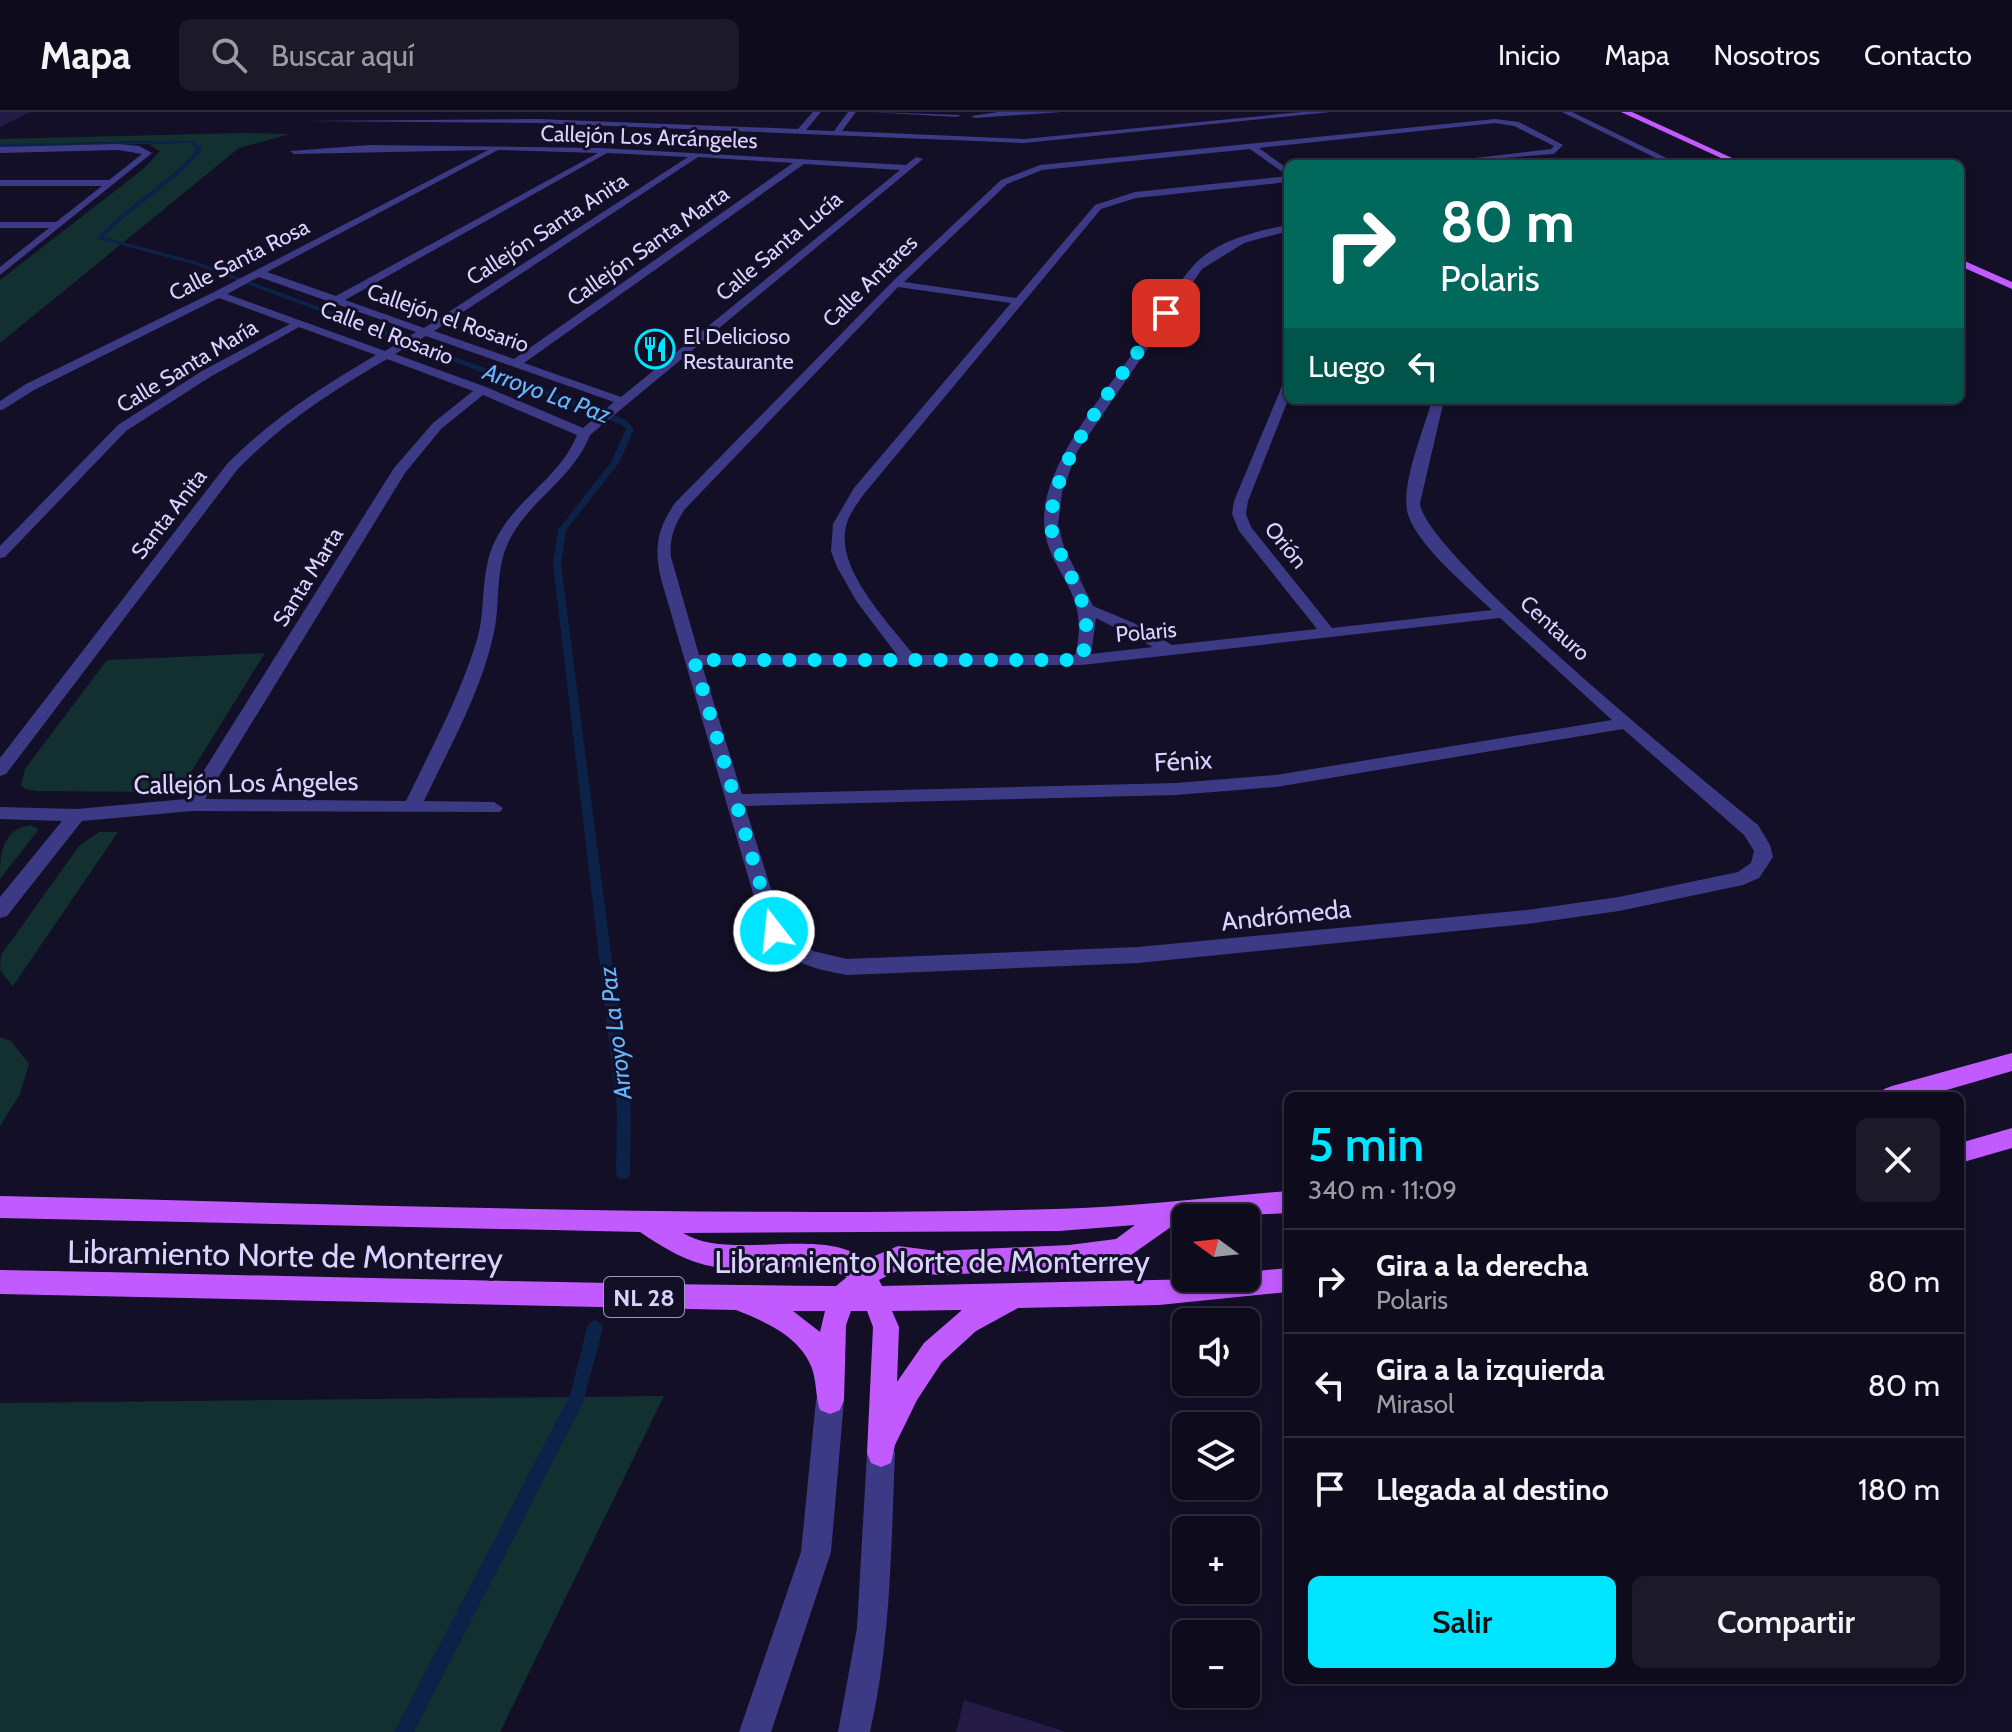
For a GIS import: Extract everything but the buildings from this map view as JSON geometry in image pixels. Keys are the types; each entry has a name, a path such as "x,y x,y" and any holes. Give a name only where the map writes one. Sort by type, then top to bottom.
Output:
{"main road":[{"path":"1625,112 1732,160"},
{"path":"1964,264 2012,286"},
{"path":"1906,1092 2012,1062"},
{"path":"1964,1152 2012,1138"},
{"path":"1260,1204 1284,1202"},
{"path":"0,1207 644,1221 964,1222 1172,1212"},
{"path":"870,1288 873,1269 898,1258 937,1263 1069,1257 1121,1250 1172,1212"},
{"path":"644,1221 682,1246 715,1255 826,1258 852,1265 870,1288 886,1327 881,1453"},
{"name":"Libramiento Norte de Monterrey","path":"0,1282 353,1288 568,1296 842,1298 870,1288 1021,1296 1159,1293 1284,1280"},
{"path":"733,1296 775,1312 794,1324 819,1350 830,1389"},
{"path":"881,1453 915,1374 938,1343 996,1304 1021,1296"},
{"path":"830,1389 833,1325 842,1298"}],"street":[{"path":"505,121 515,112"},
{"path":"537,121 546,112"},
{"path":"800,132 817,112"},
{"path":"836,134 852,112"},
{"path":"874,112 957,115"},
{"path":"975,116 1057,112"},
{"path":"307,121 537,121 1024,141 1327,112"},
{"path":"1566,112 1667,160"},
{"path":"1156,120 1165,128"},
{"name":"Calle Antares","path":"790,950 774,931 662,550 665,528 699,484 896,284 1004,182 1025,171 1503,121 1556,142 1558,148 1460,160"},
{"path":"1131,122 1142,130"},
{"path":"1251,146 1284,170"},
{"path":"0,150 136,148 148,153 0,272"},
{"name":"Callejón Los Arcángeles","path":"294,151 496,149 606,152 907,168"},
{"name":"Calle Santa Rosa","path":"0,406 42,380 222,292 496,149"},
{"path":"337,300 606,152"},
{"name":"Callejón Santa Anita","path":"423,333 696,155"},
{"name":"Calle Santa Lucía","path":"412,808 477,664 486,636 489,596 502,540 512,524 566,467 579,449 586,431 919,159"},
{"name":"Callejón Santa Marta","path":"516,363 802,161"},
{"path":"910,661 856,587 839,552 837,534 859,491 1087,218 1109,201 1150,193 1284,179"},
{"path":"0,183 112,183"},
{"path":"0,225 60,225"},
{"path":"1082,660 1089,628 1085,608 1052,534 1052,508 1058,480 1071,452 1198,267 1215,253 1240,240 1284,229"},
{"name":"Callejón el Rosario","path":"254,275 337,300 622,404"},
{"path":"896,284 1017,301"},
{"name":"Calle el Rosario","path":"222,292 390,353 586,431"},
{"name":"Calle Santa María","path":"0,554 122,428 206,374 301,322"},
{"name":"Santa Anita","path":"0,770 253,443 317,394 423,333"},
{"name":"Santa Marta","path":"192,805 399,471 437,426 482,390"},
{"name":"Orión","path":"1284,396 1241,501 1239,514 1244,528 1329,634"},
{"name":"Centauro","path":"1437,404 1414,503 1414,515 1427,537 1505,613 1751,830 1763,845"},
{"path":"1085,608 1128,626 1172,652"},
{"name":"Polaris","path":"694,660 1082,660 1505,613"},
{"name":"Fénix","path":"736,800 1176,789 1276,781 1627,723"},
{"name":"Callejón Los Ángeles","path":"2,816 77,815 192,805 494,808"},
{"path":"0,911 77,815"},
{"name":"Andrómeda","path":"790,950 815,960 847,967 936,965 1138,955 1527,917 1619,904 1743,878 1758,870 1764,859 1763,845"},
{"path":"755,1732 816,1552 830,1389"},
{"path":"854,1732 863,1699 871,1643 881,1453"}],"green space":[{"path":"290,134 239,148 0,343 0,280 142,170 160,151 149,141 0,145 0,139"},
{"path":"265,653 188,777 176,785 154,792 37,791 21,785 25,769 107,660"},
{"path":"30,825 39,829 0,879 4,845 13,832"},
{"path":"99,832 118,832 13,986 0,970 1,955 79,846"},
{"path":"0,1037 11,1041 29,1064 20,1094 0,1126"},
{"path":"664,1396 500,1732 0,1732 0,1403"}],"waterway":[{"name":"Arroyo La Paz","path":"0,146 177,142"},
{"name":"Arroyo La Paz","path":"177,142 194,142 199,150 176,174 100,238 195,263 623,422 630,429 615,463 562,530 557,564 624,1110 623,1173"},
{"name":"Arroyo La Paz","path":"404,1732 577,1397 595,1328"}],"place":[{"name":"El Delicioso Restaurante","path":"655,349"}],"route":[{"path":"774,931 694,660 1082,660 1089,628 1085,608 1052,534 1052,508 1058,480 1071,452 1166,313"}]}
